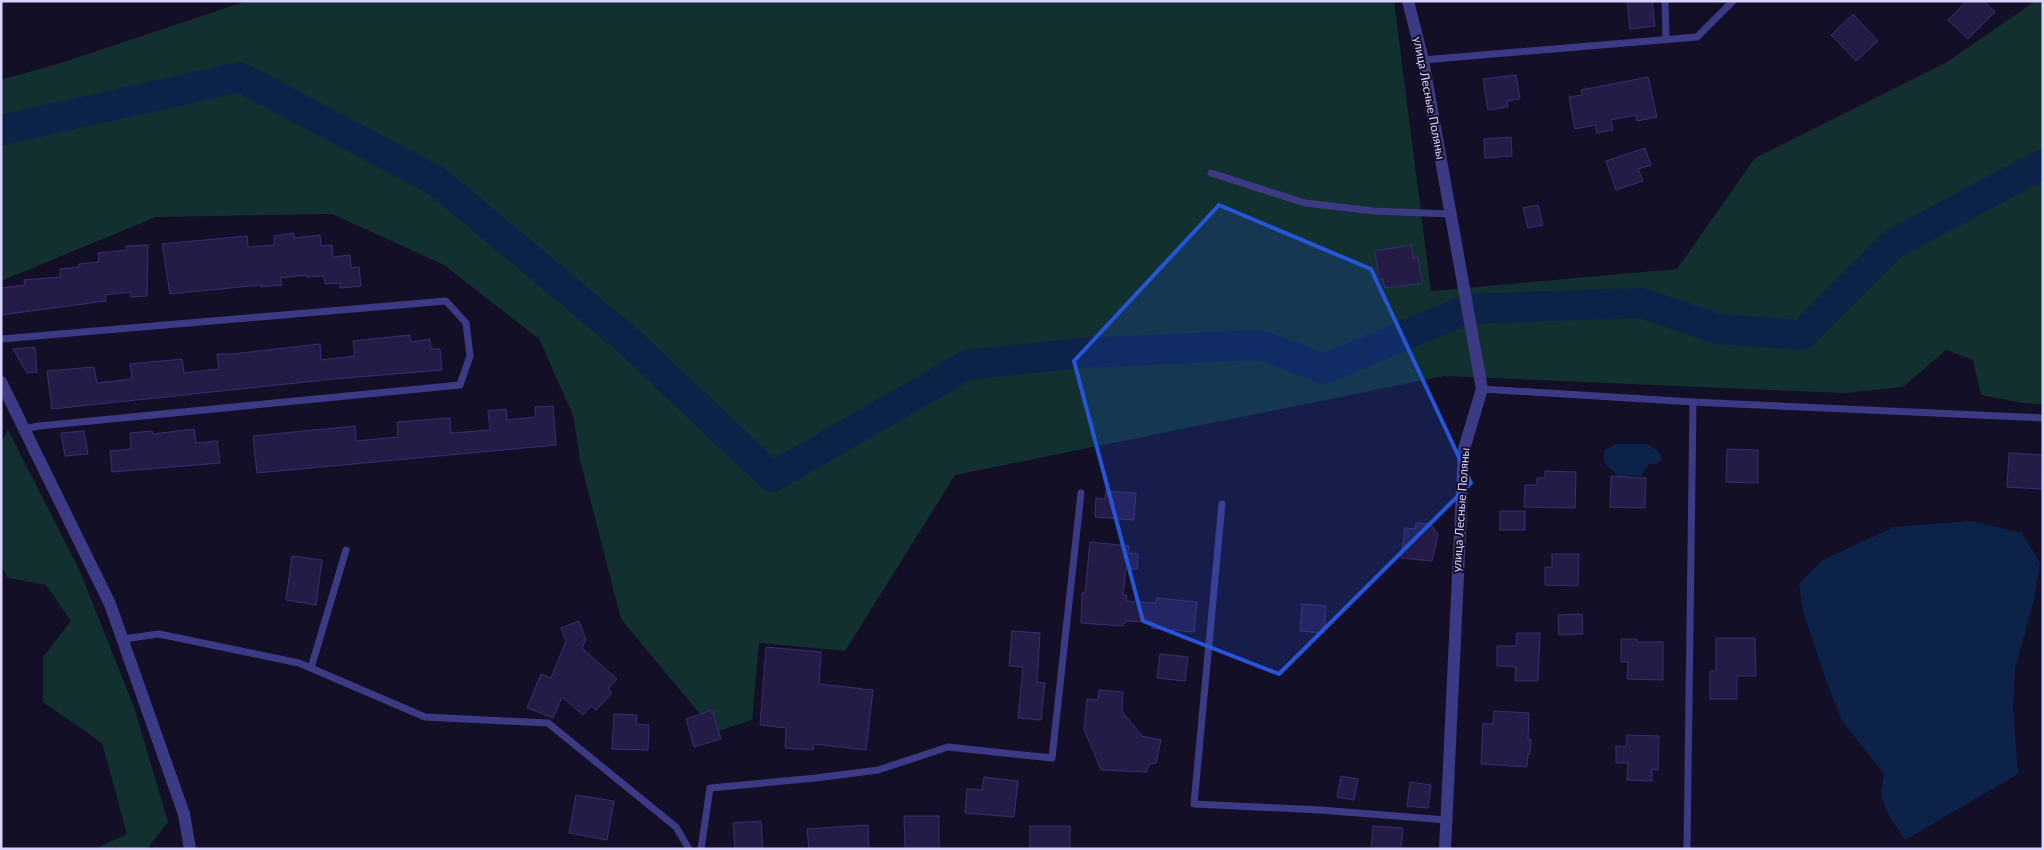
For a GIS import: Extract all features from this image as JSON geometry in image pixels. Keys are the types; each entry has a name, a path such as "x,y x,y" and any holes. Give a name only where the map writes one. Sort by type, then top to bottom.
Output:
{"street":[{"name":"улица Лесные Поляны","path":"1408,1 1423,60 1482,390 1464,449 1445,849"},
{"path":"1,382 110,604 184,814 190,849"}],"lane":[{"path":"1665,1 1666,40"},
{"path":"1423,60 1697,37 1733,1"},
{"path":"1210,173 1305,203 1374,212 1451,214"},
{"path":"1,339 446,301 466,323 470,356 460,385 24,429"},
{"path":"1482,390 2043,418"},
{"path":"1687,849 1693,402"},
{"path":"701,849 710,788 878,770 948,747 1052,758 1081,493"},
{"path":"1222,504 1194,804 1320,810 1447,820"},
{"path":"311,668 346,550"},
{"path":"123,639 159,634 299,663 425,717 548,723 676,827 689,849"}],"highlighted area":[{"path":"1219,205 1371,269 1471,483 1279,674 1143,621 1074,361"}],"green space":[{"path":"247,1 1394,1 1431,291 1677,269 1755,158 1947,62 2034,2 2043,3 2043,404 2022,403 1981,395 1973,360 1946,350 1903,387 1845,393 1444,376 955,475 845,651 759,643 752,720 715,732 621,619 580,460 573,415 539,339 444,265 332,214 156,217 1,281 1,80 64,62"},
{"path":"8,430 79,569 134,707 168,822 147,849 95,849 127,834 102,743 43,702 43,657 71,621 46,585 8,578 1,565 1,442"}],"water":[{"path":"1615,444 1647,444 1660,452 1661,460 1656,464 1649,464 1641,476 1618,476 1604,462 1604,451"},
{"path":"1972,521 2022,533 2040,563 2034,600 2015,669 2013,706 2018,774 1905,840 1889,816 1881,795 1884,774 1842,721 1803,611 1799,584 1823,560 1894,527"}],"building":[{"path":"1627,1 1652,1 1655,26 1630,29"},
{"path":"1967,1 1984,1 1995,12 1968,39 1948,20"},
{"path":"1853,14 1878,41 1856,61 1831,35"},
{"path":"1516,75 1520,99 1507,101 1508,107 1488,110 1483,79"},
{"path":"1648,77 1657,117 1637,121 1636,115 1611,120 1613,130 1597,133 1595,125 1575,129 1569,97 1582,95 1581,90"},
{"path":"1511,137 1512,156 1485,158 1484,139"},
{"path":"1645,148 1651,165 1638,169 1643,181 1616,190 1606,161"},
{"path":"1538,205 1543,225 1528,228 1523,208"},
{"path":"294,233 294,238 320,235 321,246 332,245 333,257 350,255 351,268 359,267 361,286 340,288 340,283 325,284 324,276 307,277 307,275 280,278 282,285 261,287 261,285 170,294 162,244 247,236 248,247 274,245 274,236"},
{"path":"148,245 147,296 131,297 131,292 105,295 106,301 1,315 1,288 25,285 24,280 60,277 60,269 79,267 79,264 99,262 98,253 127,250 126,246"},
{"path":"1411,245 1413,258 1418,257 1422,283 1385,288 1383,279 1379,279 1375,251"},
{"path":"410,335 411,342 430,339 431,349 440,349 442,370 334,379 52,409 47,371 94,367 97,383 132,379 130,364 182,359 184,373 219,369 217,354 233,354 320,344 321,360 355,356 353,341"},
{"path":"35,347 37,372 27,373 13,349"},
{"path":"553,406 556,445 257,473 253,436 355,426 356,441 398,437 397,422 450,418 451,433 490,430 488,411 506,409 507,420 536,417 535,407"},
{"path":"194,429 196,443 217,441 220,463 112,472 110,451 131,449 130,433 152,431 153,434"},
{"path":"84,431 88,454 65,456 61,433"},
{"path":"1727,449 1758,450 1758,483 1726,482"},
{"path":"2009,453 2043,455 2041,489 2007,487"},
{"path":"1545,471 1576,472 1575,508 1524,507 1525,485 1537,485 1537,478 1545,478"},
{"path":"1611,476 1646,478 1645,508 1610,507"},
{"path":"1106,491 1136,493 1134,520 1095,517 1096,498 1105,499"},
{"path":"1500,511 1525,511 1525,530 1500,530"},
{"path":"1416,523 1431,524 1438,535 1432,561 1401,558 1405,528 1415,529"},
{"path":"1090,542 1129,546 1128,553 1138,554 1137,569 1126,568 1123,595 1127,595 1126,601 1156,603 1157,598 1197,602 1194,632 1152,628 1153,622 1127,621 1122,626 1081,623 1082,593 1085,593"},
{"path":"1552,554 1579,554 1578,586 1545,585 1545,567 1552,567"},
{"path":"292,556 322,560 316,605 286,600"},
{"path":"1302,604 1326,606 1324,633 1300,631"},
{"path":"1582,614 1583,634 1559,635 1558,615"},
{"path":"579,621 586,639 582,648 617,679 608,689 612,693 596,710 591,706 583,715 562,697 553,718 527,708 541,674 551,678 566,641 561,628"},
{"path":"1012,631 1040,633 1037,682 1045,683 1041,720 1018,718 1023,667 1009,666"},
{"path":"1517,633 1540,633 1538,681 1515,681 1516,667 1497,666 1497,646 1516,646"},
{"path":"1716,638 1755,638 1756,676 1737,676 1737,699 1710,699 1710,671 1716,671"},
{"path":"1621,639 1637,639 1637,642 1663,642 1663,680 1627,679 1628,662 1621,662"},
{"path":"766,647 821,652 819,684 873,690 866,750 814,744 813,750 785,748 786,728 760,725"},
{"path":"1160,654 1188,657 1185,681 1157,678"},
{"path":"1099,690 1123,692 1122,711 1142,736 1161,740 1156,763 1150,764 1146,772 1101,770 1084,729 1087,699 1098,700"},
{"path":"712,710 721,739 694,747 686,719"},
{"path":"1494,711 1529,713 1528,739 1531,739 1527,767 1481,764 1483,723 1493,724"},
{"path":"614,714 637,715 636,724 649,725 648,750 612,749"},
{"path":"1627,735 1659,736 1658,770 1652,769 1652,781 1627,780 1628,763 1616,763 1616,746 1626,747"},
{"path":"1341,776 1358,779 1354,800 1337,797"},
{"path":"984,777 1018,781 1014,817 965,813 967,789 982,790"},
{"path":"1410,782 1431,785 1428,808 1407,806"},
{"path":"576,795 614,801 607,840 569,833"},
{"path":"904,816 939,816 939,849 905,849"},
{"path":"761,821 763,849 735,849 733,823"},
{"path":"868,825 869,849 809,849 807,829"},
{"path":"1030,826 1070,826 1070,849 1030,849"},
{"path":"1373,826 1403,828 1401,849 1371,849"}],"waterway":[{"path":"1,130 240,77 438,182 633,345 772,477 967,365 1079,353 1261,345 1324,369 1468,309 1641,303 1718,329 1802,335 1893,244 2043,164"}]}
